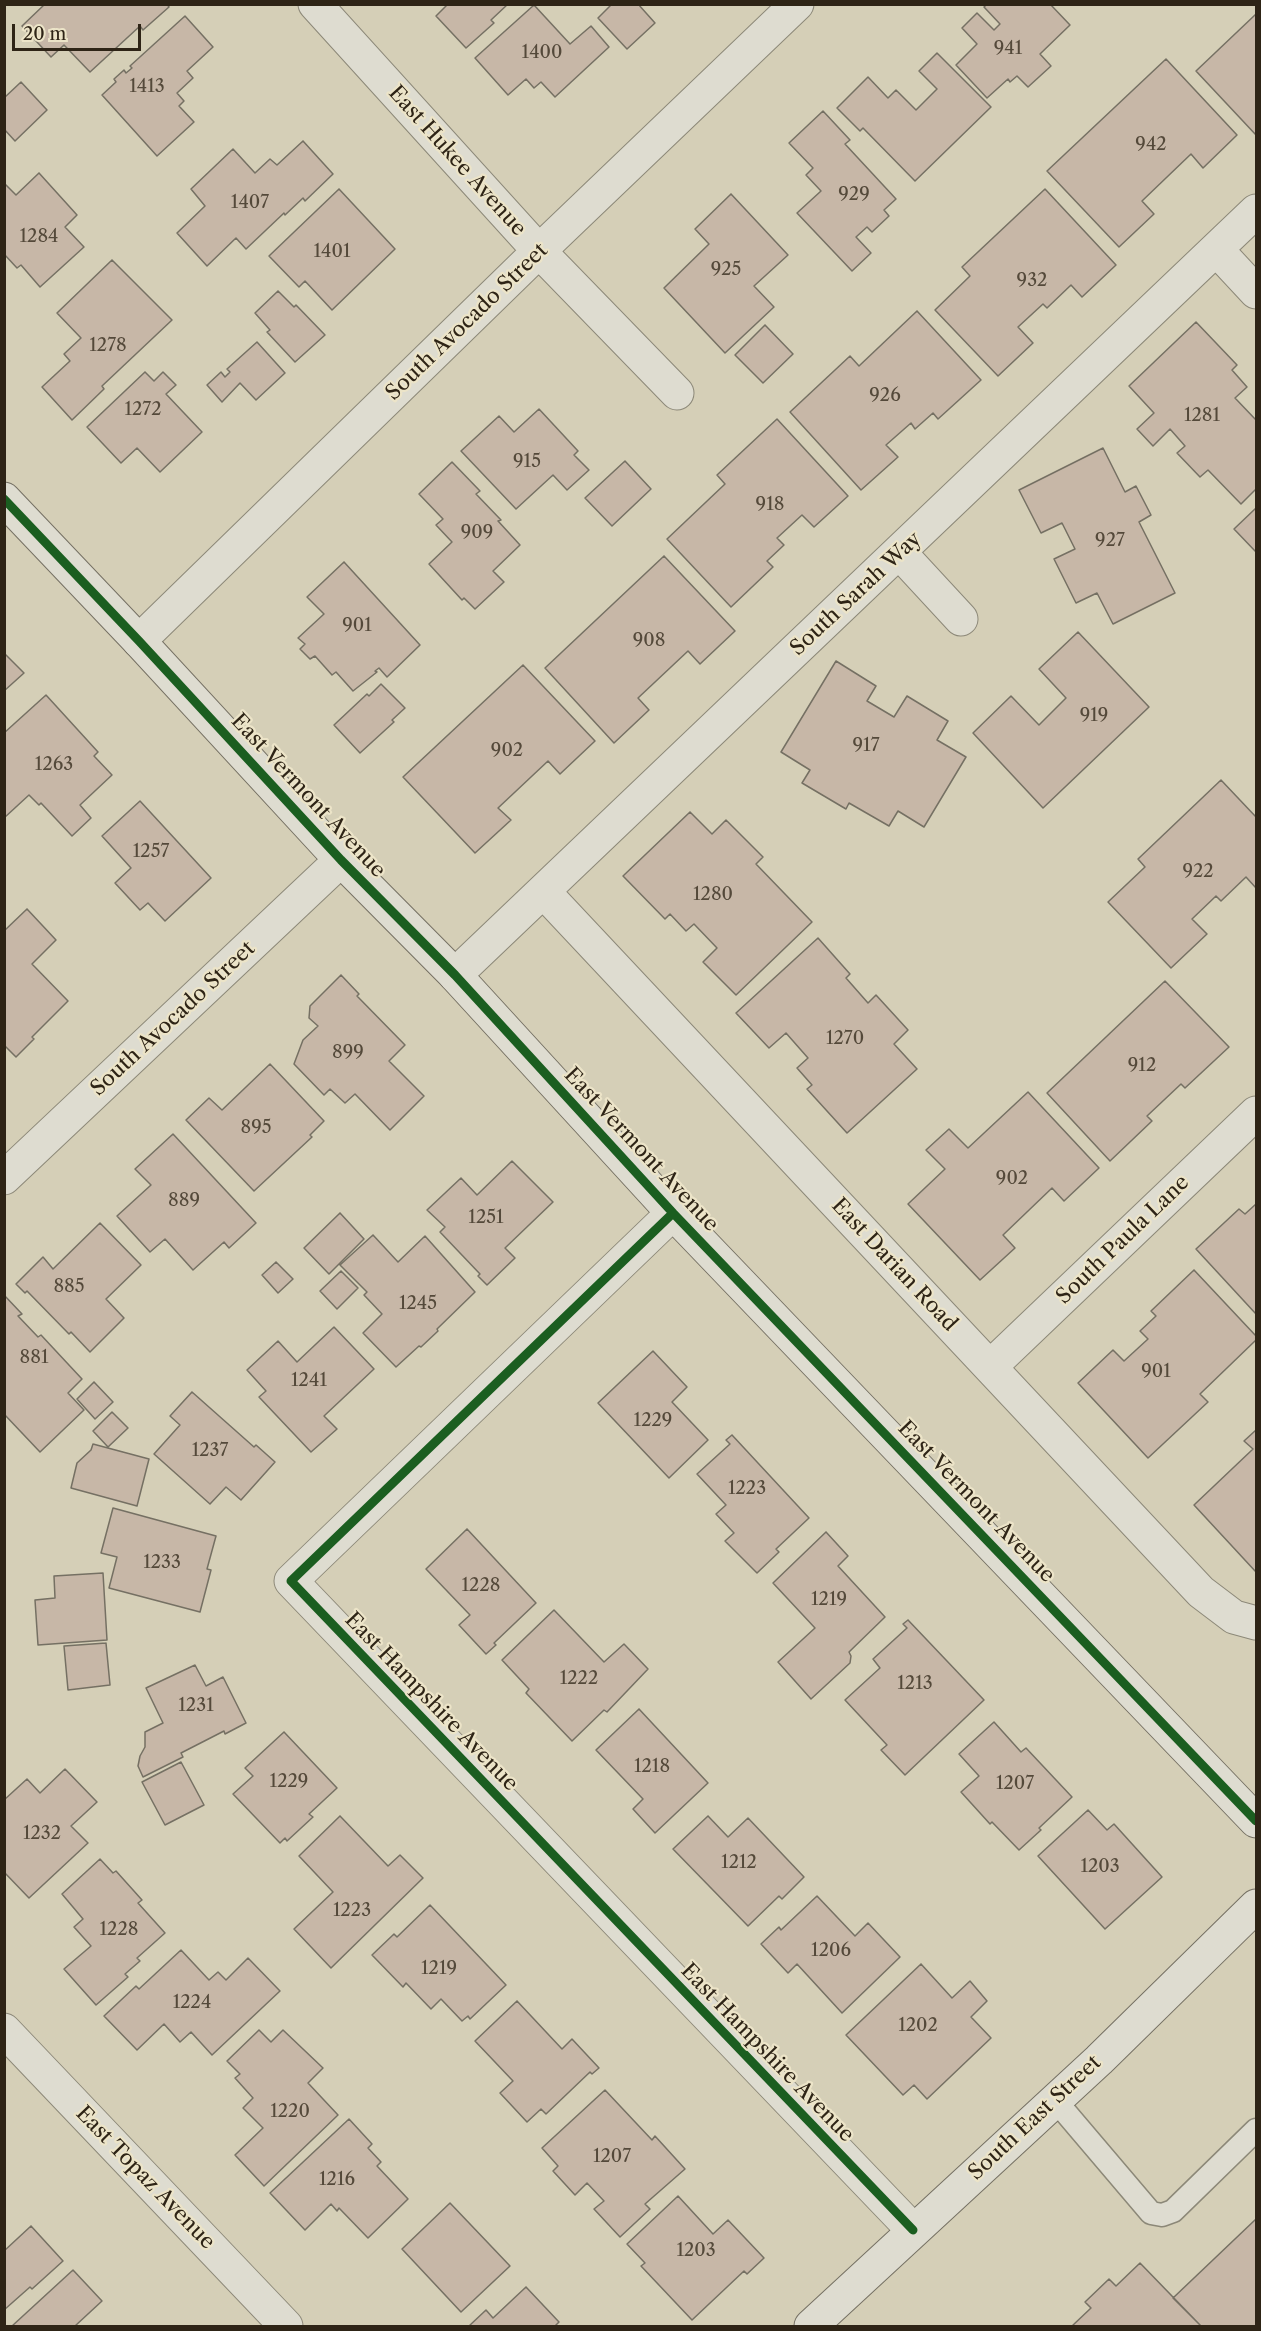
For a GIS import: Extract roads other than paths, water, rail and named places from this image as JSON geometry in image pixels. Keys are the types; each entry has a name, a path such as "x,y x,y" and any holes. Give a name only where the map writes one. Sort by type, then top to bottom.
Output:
{"street":[{"name":"East Hukee Avenue","path":"315,4 539,251 677,393"},
{"name":"South Avocado Street","path":"139,641 539,251 797,4"},
{"name":"South Sarah Way","path":"455,975 1257,211"},
{"path":"1216,249 1257,292"},
{"name":"East Vermont Avenue","path":"4,499 341,860 455,975 674,1213 1257,1821"},
{"path":"900,553 961,619"},
{"name":"South Avocado Street","path":"5,1177 341,860"},
{"name":"East Darian Road","path":"543,891 1200,1593 1234,1617 1257,1623"},
{"name":"South Paula Lane","path":"990,1367 1257,1113"},
{"name":"East Hampshire Avenue","path":"674,1213 291,1581 913,2230"},
{"name":"South East Street","path":"811,2326 1055,2100 1257,1906"},
{"name":"East Topaz Avenue","path":"4,2030 286,2326"}],"lane":[{"path":"1055,2100 1151,2213 1162,2215 1173,2211 1257,2130"}]}
